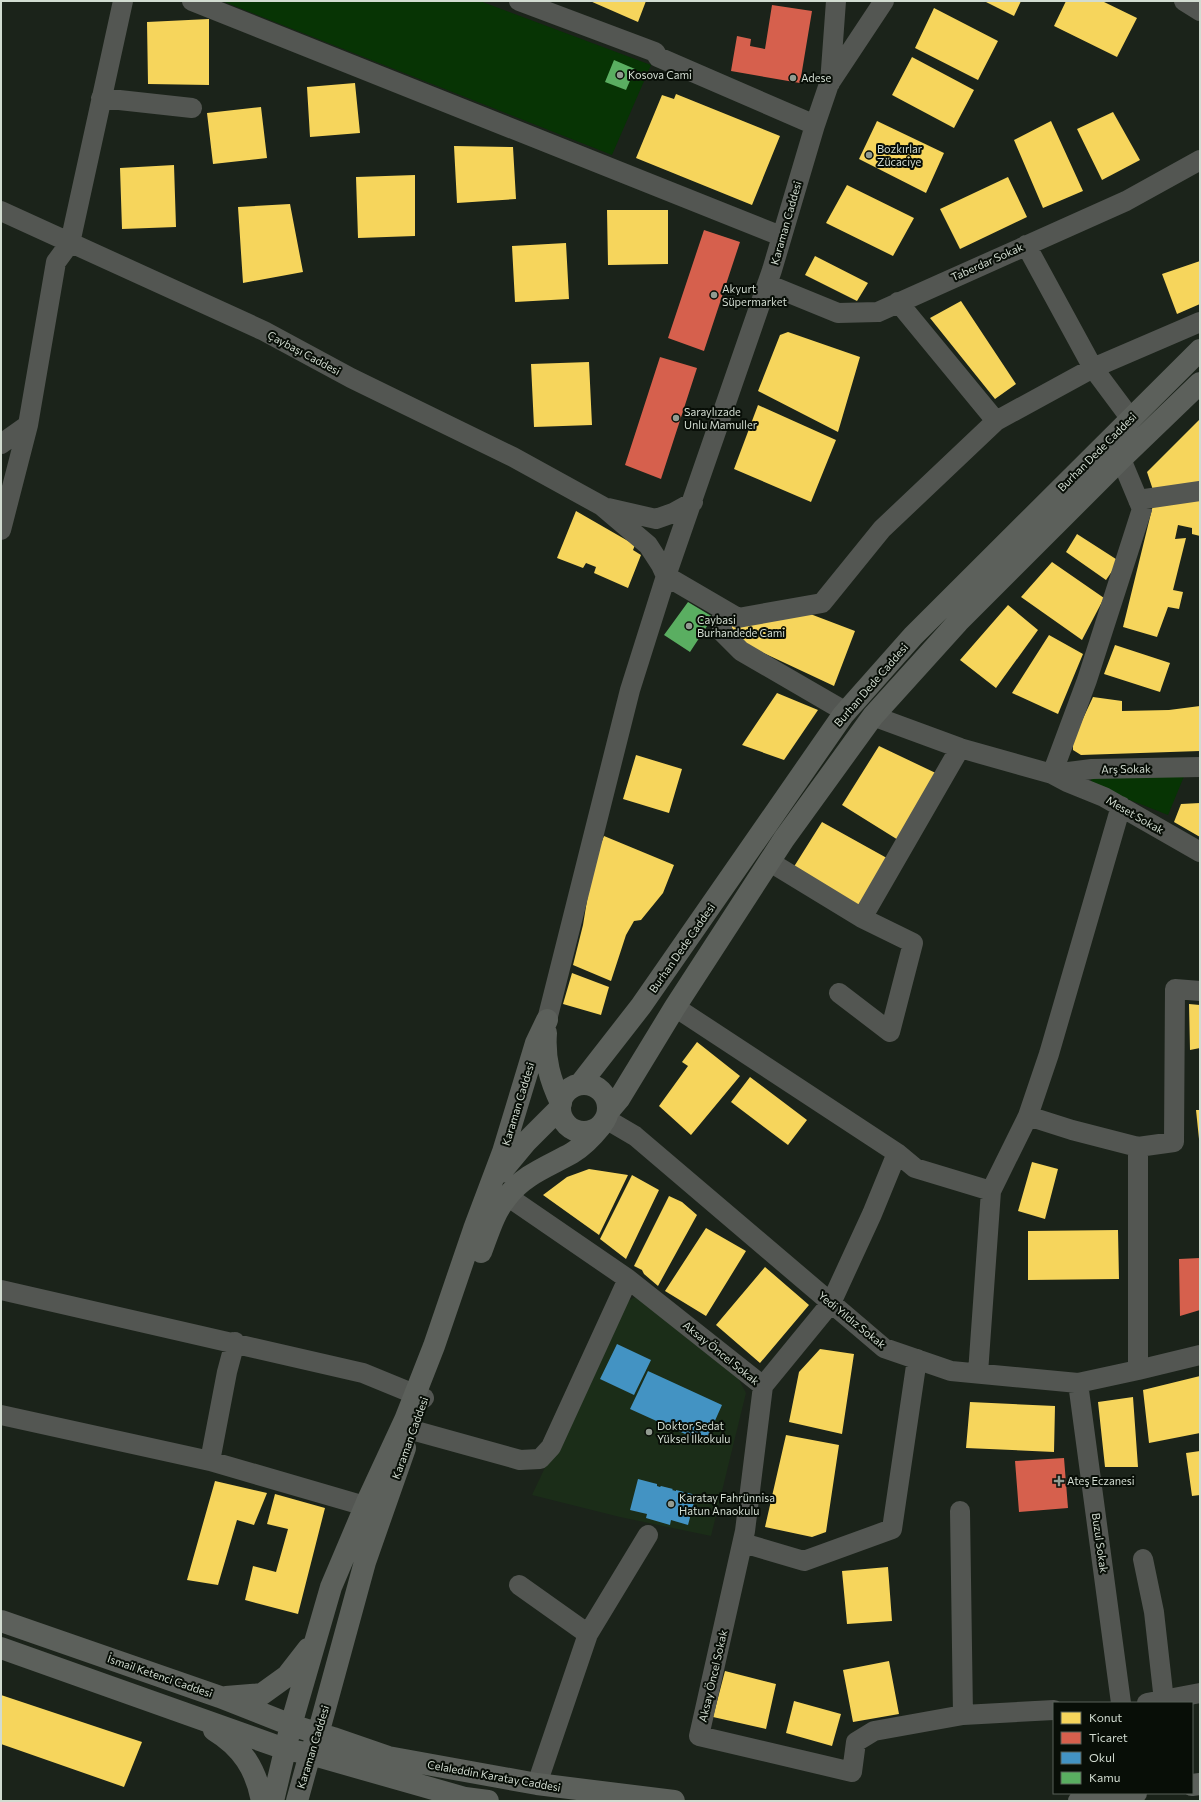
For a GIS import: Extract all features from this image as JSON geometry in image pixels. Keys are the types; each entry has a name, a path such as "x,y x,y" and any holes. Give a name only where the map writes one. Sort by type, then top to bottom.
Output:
{"main road":[{"name":"Burhan Dede Caddesi","path":"581,1084 642,1006 846,712 913,636 1200,350"},
{"name":"Burhan Dede Caddesi","path":"605,1119 675,1007 784,839 873,716 958,622 1121,459 1200,383"},
{"path":"547,1020 546,1059 550,1079 565,1122 571,1128 578,1131 586,1132 594,1130 605,1119 608,1104 606,1096 601,1090 588,1084 581,1084 568,1089 560,1106"},
{"name":"Karaman Caddesi","path":"297,1801 365,1562 407,1428 419,1396 490,1230 498,1192 503,1152 536,1043 547,1020"},
{"name":"Karaman Caddesi","path":"498,1192 526,1142 560,1106"},
{"name":"Karaman Caddesi","path":"498,1192 522,1182 541,1168 573,1152 592,1137 605,1119"},
{"name":"Karaman Caddesi","path":"273,1801 291,1725 331,1587 365,1506 407,1428"},
{"name":"İsmail Ketenci Caddesi","path":"1,1620 220,1697 291,1725 314,1744"},
{"path":"220,1697 262,1694 287,1676 316,1641"},
{"path":"1,1648 197,1719 285,1749 314,1744"},
{"path":"197,1719 228,1738 246,1759 259,1783 262,1801"},
{"name":"Celaleddin Karatay Caddesi","path":"314,1744 333,1738 388,1757 537,1784 674,1801"},
{"name":"Celaleddin Karatay Caddesi","path":"314,1744 465,1798 488,1801"},
{"path":"1079,1801 1129,1794"}],"street":[{"path":"1,530 28,425 56,262 70,243 123,1"},
{"path":"192,1 781,236"},
{"path":"519,1 655,52 658,57 815,125"},
{"path":"830,84 836,1"},
{"name":"Karaman Caddesi","path":"547,1020 630,690 666,576 693,502 767,284 815,125 830,84 884,1"},
{"path":"1184,1 1200,11"},
{"path":"101,98 192,108"},
{"name":"Taberdar Sokak","path":"767,284 838,313 878,312 1126,201 1200,160"},
{"name":"Çaybaşı Caddesi","path":"1,211 264,331 378,392 513,457 602,506"},
{"path":"1026,245 1093,368 1131,419"},
{"path":"898,302 996,421"},
{"path":"602,506 648,545 666,576 738,618 822,603 882,529 996,421 1093,368 1200,322"},
{"path":"1,444 28,425"},
{"path":"1060,778 1087,680 1142,509 1121,459"},
{"path":"1138,500 1200,491"},
{"path":"602,506 656,519 693,502"},
{"path":"722,610 722,632 741,651 846,712"},
{"name":"Meset Sokak","path":"873,716 960,748 1060,778 1104,797 1200,852"},
{"path":"862,918 960,748"},
{"name":"Arş Sokak","path":"1060,778 1092,769 1200,767"},
{"path":"978,1373 991,1191 1028,1116 1049,1054 1121,806"},
{"path":"770,862 862,918 914,943 890,1032 839,993"},
{"path":"1028,1116 1072,1130 1138,1147 1174,1142 1175,990 1200,991"},
{"path":"675,1007 897,1153 915,1168 991,1191"},
{"name":"Yedi Yıldız Sokak","path":"605,1119 635,1136 884,1348 951,1371 1078,1383 1200,1355"},
{"path":"1138,1147 1138,1370"},
{"path":"763,1386 831,1303 872,1214 897,1153"},
{"name":"Aksay Öncel Sokak","path":"498,1192 628,1279 763,1386 743,1543 700,1736 852,1772 856,1742 874,1731 963,1715"},
{"path":"407,1428 520,1460 540,1459 551,1447 628,1279"},
{"path":"1,1290 235,1342 363,1373 419,1396"},
{"path":"210,1461 227,1372 235,1342"},
{"path":"743,1543 804,1561 892,1529 917,1359"},
{"name":"Buzul Sokak","path":"1078,1383 1121,1702"},
{"path":"1,1415 210,1461 365,1506"},
{"path":"960,1511 963,1715 1053,1710"},
{"path":"537,1784 588,1634 648,1535"},
{"path":"1143,1559 1154,1612 1156,1702 1200,1693"},
{"path":"519,1585 588,1634"}],"shaded area":[{"name":"Doktor Sedat Yüksel İlkokulu","path":"637,1296 737,1376 746,1393 711,1536 620,1517 532,1495 585,1383 628,1301"}],"green space":[{"path":"222,1 480,1 651,65 612,155"},
{"path":"1185,774 1168,815 1092,785 1091,778"}],"building: Konut":[{"path":"590,1 646,1 638,22"},
{"path":"984,1 1021,1 1014,16"},
{"path":"1066,1 1102,1 1137,18 1117,57 1054,26"},
{"path":"934,8 998,41 978,80 915,48"},
{"path":"209,19 209,85 148,84 147,22"},
{"path":"912,57 974,90 954,128 892,95"},
{"path":"355,83 360,133 310,137 307,87"},
{"path":"676,94 780,136 752,205 636,158 662,95 674,99"},
{"path":"261,107 267,158 213,164 207,113"},
{"path":"1113,112 1140,160 1102,180 1077,129"},
{"path":"877,121 944,153 926,193 859,159"},
{"path":"1051,121 1083,191 1043,208 1014,140"},
{"path":"454,146 513,147 516,199 457,203"},
{"path":"174,165 176,227 122,229 120,168"},
{"path":"415,175 415,236 358,238 356,177"},
{"path":"1008,177 1027,217 960,249 940,209"},
{"path":"847,185 914,218 893,256 826,223"},
{"path":"290,204 303,272 243,283 238,207"},
{"path":"607,210 668,210 668,264 608,265"},
{"path":"566,243 569,299 515,302 512,246"},
{"path":"815,256 868,283 857,301 805,275"},
{"path":"1200,261 1200,304 1177,314 1162,274"},
{"path":"961,301 1016,384 995,399 930,318"},
{"path":"788,332 860,357 838,432 758,391 780,335"},
{"path":"589,362 592,425 534,427 531,364"},
{"path":"758,405 836,440 811,502 734,469"},
{"path":"1200,419 1200,485 1153,490 1147,472"},
{"path":"1200,493 1200,536 1192,534 1192,528 1178,525 1175,539 1186,538 1173,590 1183,592 1179,609 1168,607 1157,637 1123,627 1154,501"},
{"path":"576,511 635,545 633,550 641,555 628,588 594,573 596,567 586,563 583,568 557,558"},
{"path":"1077,534 1119,561 1106,580 1066,552"},
{"path":"1052,562 1104,598 1082,640 1021,597"},
{"path":"1008,605 1038,630 996,688 960,660"},
{"path":"805,612 855,631 834,686 738,641 730,624"},
{"path":"1049,635 1083,654 1058,714 1012,693"},
{"path":"1115,645 1170,663 1160,692 1104,674"},
{"path":"777,693 818,710 784,760 742,745"},
{"path":"1093,697 1122,701 1122,711 1169,710 1200,706 1200,751 1081,755 1073,750 1073,740"},
{"path":"879,746 942,776 903,843 842,805"},
{"path":"636,755 682,769 669,813 623,799"},
{"path":"1200,803 1200,837 1174,822 1181,804"},
{"path":"822,822 894,862 864,913 790,873"},
{"path":"604,836 674,865 663,893 641,920 634,921 626,935 611,981 573,965 583,925 593,864"},
{"path":"572,973 609,987 601,1015 563,1004"},
{"path":"1189,1004 1200,1005 1200,1048 1190,1050"},
{"path":"697,1042 740,1076 691,1135 659,1106 688,1066 682,1062"},
{"path":"750,1077 807,1120 788,1145 731,1102"},
{"path":"1196,1110 1200,1110 1200,1139 1199,1139"},
{"path":"1032,1162 1058,1169 1045,1219 1018,1211"},
{"path":"589,1169 628,1175 599,1235 543,1195 567,1177"},
{"path":"632,1175 659,1190 626,1259 600,1239"},
{"path":"669,1196 682,1202 697,1215 658,1286 644,1274 642,1270 634,1266"},
{"path":"706,1228 746,1251 706,1316 665,1291"},
{"path":"1118,1230 1119,1279 1028,1280 1028,1231"},
{"path":"765,1267 809,1305 760,1363 716,1325"},
{"path":"820,1349 854,1354 842,1434 789,1422 799,1372"},
{"path":"1200,1376 1200,1433 1149,1443 1143,1390"},
{"path":"1133,1397 1138,1467 1105,1467 1098,1402"},
{"path":"970,1402 1055,1406 1054,1452 966,1448"},
{"path":"786,1435 839,1445 826,1532 812,1537 765,1527"},
{"path":"1200,1451 1200,1495 1192,1496 1186,1453"},
{"path":"215,1481 267,1493 254,1525 237,1520 218,1585 187,1580"},
{"path":"275,1494 325,1508 298,1614 245,1600 253,1566 276,1572 288,1529 267,1524"},
{"path":"888,1567 892,1621 847,1624 842,1571"},
{"path":"889,1661 899,1714 853,1722 843,1670"},
{"path":"725,1671 776,1684 766,1729 713,1717"},
{"path":"1,1695 142,1742 124,1787 1,1744"},
{"path":"794,1701 841,1714 832,1746 786,1733"}],"building: Ticaret":[{"path":"772,5 812,11 800,83 731,71 737,36 751,39 750,46 765,49"},
{"path":"704,230 740,242 704,351 668,338"},
{"path":"660,357 697,368 661,479 625,465"},
{"path":"1200,1258 1200,1310 1180,1316 1179,1259"},
{"path":"1064,1458 1068,1508 1019,1512 1015,1461"}],"building: Okul":[{"path":"617,1344 651,1360 634,1395 600,1379"},
{"path":"648,1371 722,1405 705,1443 630,1409"},
{"path":"638,1479 657,1484 657,1486 660,1487 696,1495 688,1525 671,1520 670,1525 646,1518 647,1514 630,1510"}],"building: Kamu":[{"name":"Kosova Cami","path":"614,60 635,69 626,90 605,82"},
{"name":"Caybasi Burhandede Cami","path":"688,602 713,617 690,652 664,635"}],"place":[{"name":"Kosova Cami","path":"620,75"},
{"name":"Adese","path":"793,78"},
{"name":"Bozkırlar Zücaciye","path":"869,155"},
{"name":"Akyurt Süpermarket","path":"714,295"},
{"name":"Saraylızade Unlu Mamuller","path":"676,418"},
{"name":"Caybasi Burhandede Cami","path":"689,626"},
{"name":"Doktor Sedat Yüksel İlkokulu","path":"649,1432"},
{"name":"Ateş Eczanesi","path":"1059,1481"},
{"name":"Karatay Fahrünnisa Hatun Anaokulu","path":"671,1504"}]}
